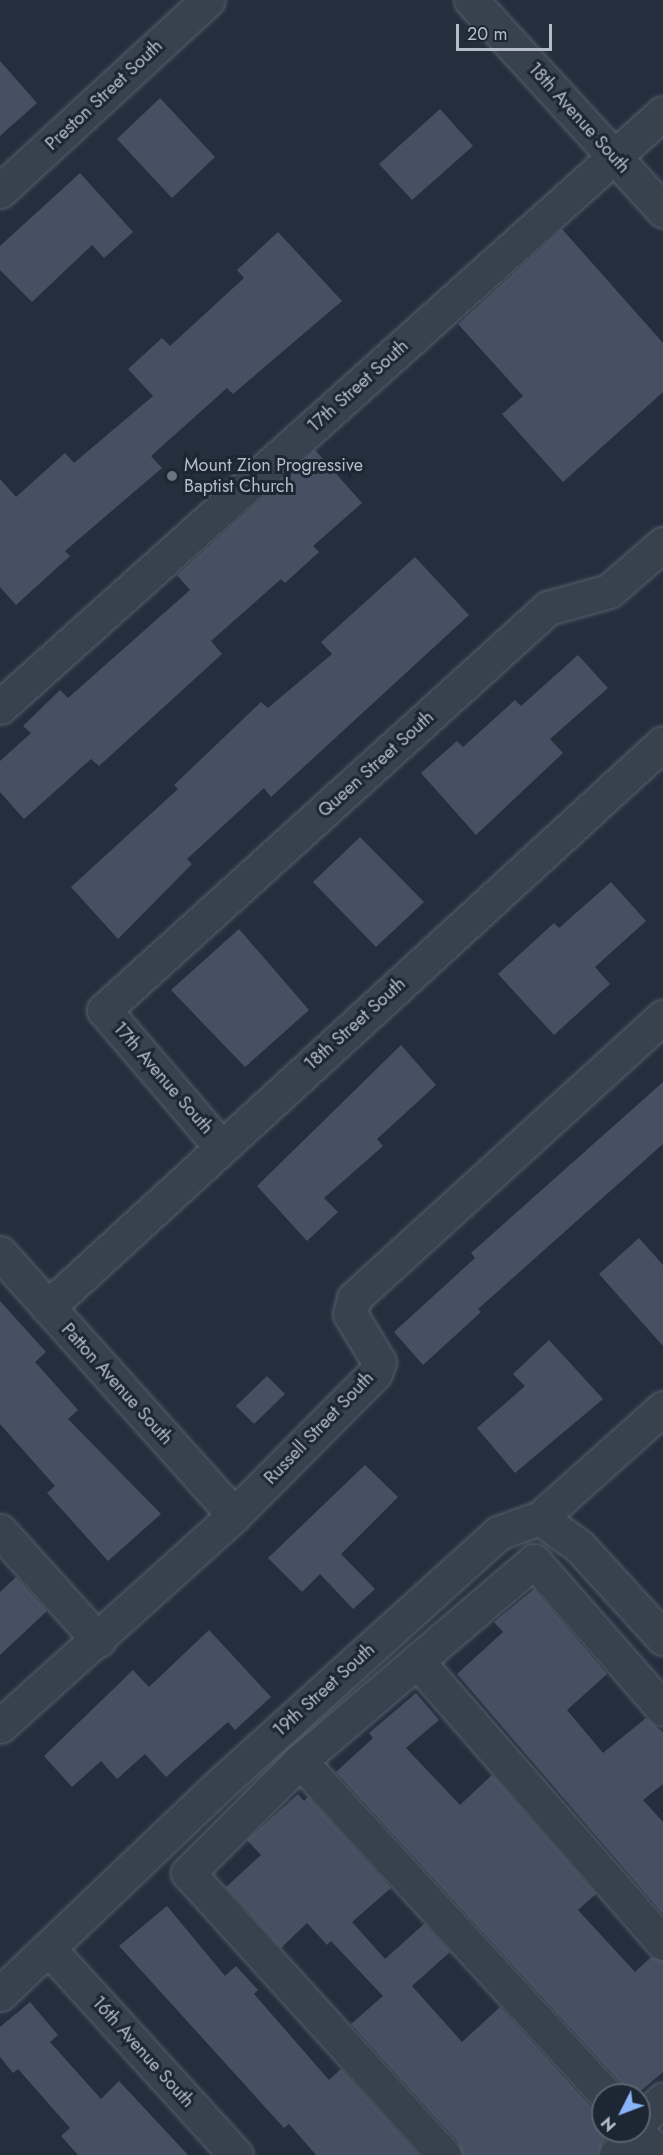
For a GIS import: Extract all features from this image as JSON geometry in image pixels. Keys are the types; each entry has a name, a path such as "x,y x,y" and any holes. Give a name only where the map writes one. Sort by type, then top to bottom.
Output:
{"street":[{"name":"Preston Street South","path":"0,191 208,0"},
{"name":"18th Avenue South","path":"471,0 663,210"},
{"name":"17th Street South","path":"0,708 663,113"},
{"name":"Queen Street South","path":"104,1010 548,608 609,591 663,544"},
{"name":"18th Street South","path":"48,1307 663,743"},
{"name":"17th Avenue South","path":"104,1010 221,1147"},
{"name":"Russell Street South","path":"0,1726 234,1515 375,1373 379,1362 350,1314 354,1298 663,1017"},
{"name":"Patton Avenue South","path":"0,1253 234,1515"},
{"name":"19th Street South","path":"0,1994 50,1950 225,1780 498,1533 540,1518 663,1408"},
{"path":"540,1518 579,1546 663,1638"},
{"path":"0,1531 98,1640"},
{"path":"444,2155 188,1873 300,1761 534,1561 663,1709"},
{"path":"417,1661 663,1942"},
{"path":"300,1761 595,2083"},
{"name":"16th Avenue South","path":"50,1950 236,2155"},
{"path":"651,2119 663,2100"}],"building":[{"path":"0,61 37,103 0,136"},
{"path":"160,98 215,157 172,198 117,139"},
{"path":"440,109 473,146 412,200 379,164"},
{"path":"80,173 133,232 104,258 92,245 32,302 0,270 0,246"},
{"path":"562,229 663,343 663,392 563,482 502,414 523,396 458,324"},
{"path":"278,232 342,301 233,394 227,388 151,456 162,468 65,551 70,556 16,605 0,587 0,479 16,497 65,453 74,463 153,396 128,369 162,338 170,346 244,278 237,270"},
{"path":"315,450 362,503 313,546 319,552 285,583 281,579 211,641 222,654 99,766 91,759 24,819 0,792 0,761 31,733 23,726 60,690 68,698 190,590 177,575"},
{"path":"415,557 469,615 271,797 264,788 187,859 192,864 118,939 71,887 178,789 174,785 261,702 268,708 332,654 321,642"},
{"path":"578,655 608,688 550,739 563,753 476,835 421,773 457,741 463,747 515,700 521,706"},
{"path":"360,837 424,902 376,947 313,882"},
{"path":"611,882 646,921 595,967 610,984 554,1035 498,974 554,923 559,928"},
{"path":"239,929 309,1010 245,1067 171,990"},
{"path":"401,1045 436,1085 377,1139 383,1146 324,1198 338,1212 307,1241 257,1186"},
{"path":"663,1082 663,1144 478,1309 481,1312 423,1365 394,1332 475,1258 471,1253"},
{"path":"639,1238 663,1265 663,1346 599,1274"},
{"path":"0,1301 46,1352 35,1362 78,1410 68,1419 161,1514 108,1561 47,1493 55,1486 0,1424"},
{"path":"549,1340 603,1399 515,1473 477,1428 525,1386 513,1374"},
{"path":"267,1376 285,1394 254,1424 236,1406"},
{"path":"365,1465 398,1497 341,1554 375,1589 353,1609 320,1574 302,1592 268,1558"},
{"path":"16,1577 47,1611 0,1655 0,1592"},
{"path":"534,1589 607,1674 567,1710 603,1753 646,1718 663,1732 663,1784 643,1800 663,1822 663,1914 457,1674 503,1632 494,1622"},
{"path":"209,1630 271,1697 235,1730 228,1722 166,1777 145,1754 117,1779 101,1761 72,1787 44,1756 133,1670 149,1687"},
{"path":"416,1693 439,1720 406,1748 460,1805 492,1775 596,1894 578,1910 635,1972 651,1957 663,1961 663,2072 650,2083 620,2083 336,1772 373,1738 369,1733"},
{"path":"298,1794 304,1801 308,1797 391,1888 352,1922 385,1959 424,1924 450,1952 412,1986 462,2042 500,2007 591,2107 591,2143 603,2143 598,2155 462,2155 458,2142 351,2024 383,1996 331,1941 327,1945 307,1923 281,1948 226,1887 261,1855 247,1840"},
{"path":"167,1906 225,1976 236,1966 258,1990 254,1994 329,2080 341,2069 419,2155 316,2155 289,2124 284,2128 119,1946"},
{"path":"30,2002 58,2035 50,2042 101,2099 119,2081 188,2155 78,2155 61,2136 70,2128 18,2069 13,2073 0,2057 0,2027"}],"place":[{"name":"Mount Zion Progressive Baptist Church","path":"172,476"}]}
